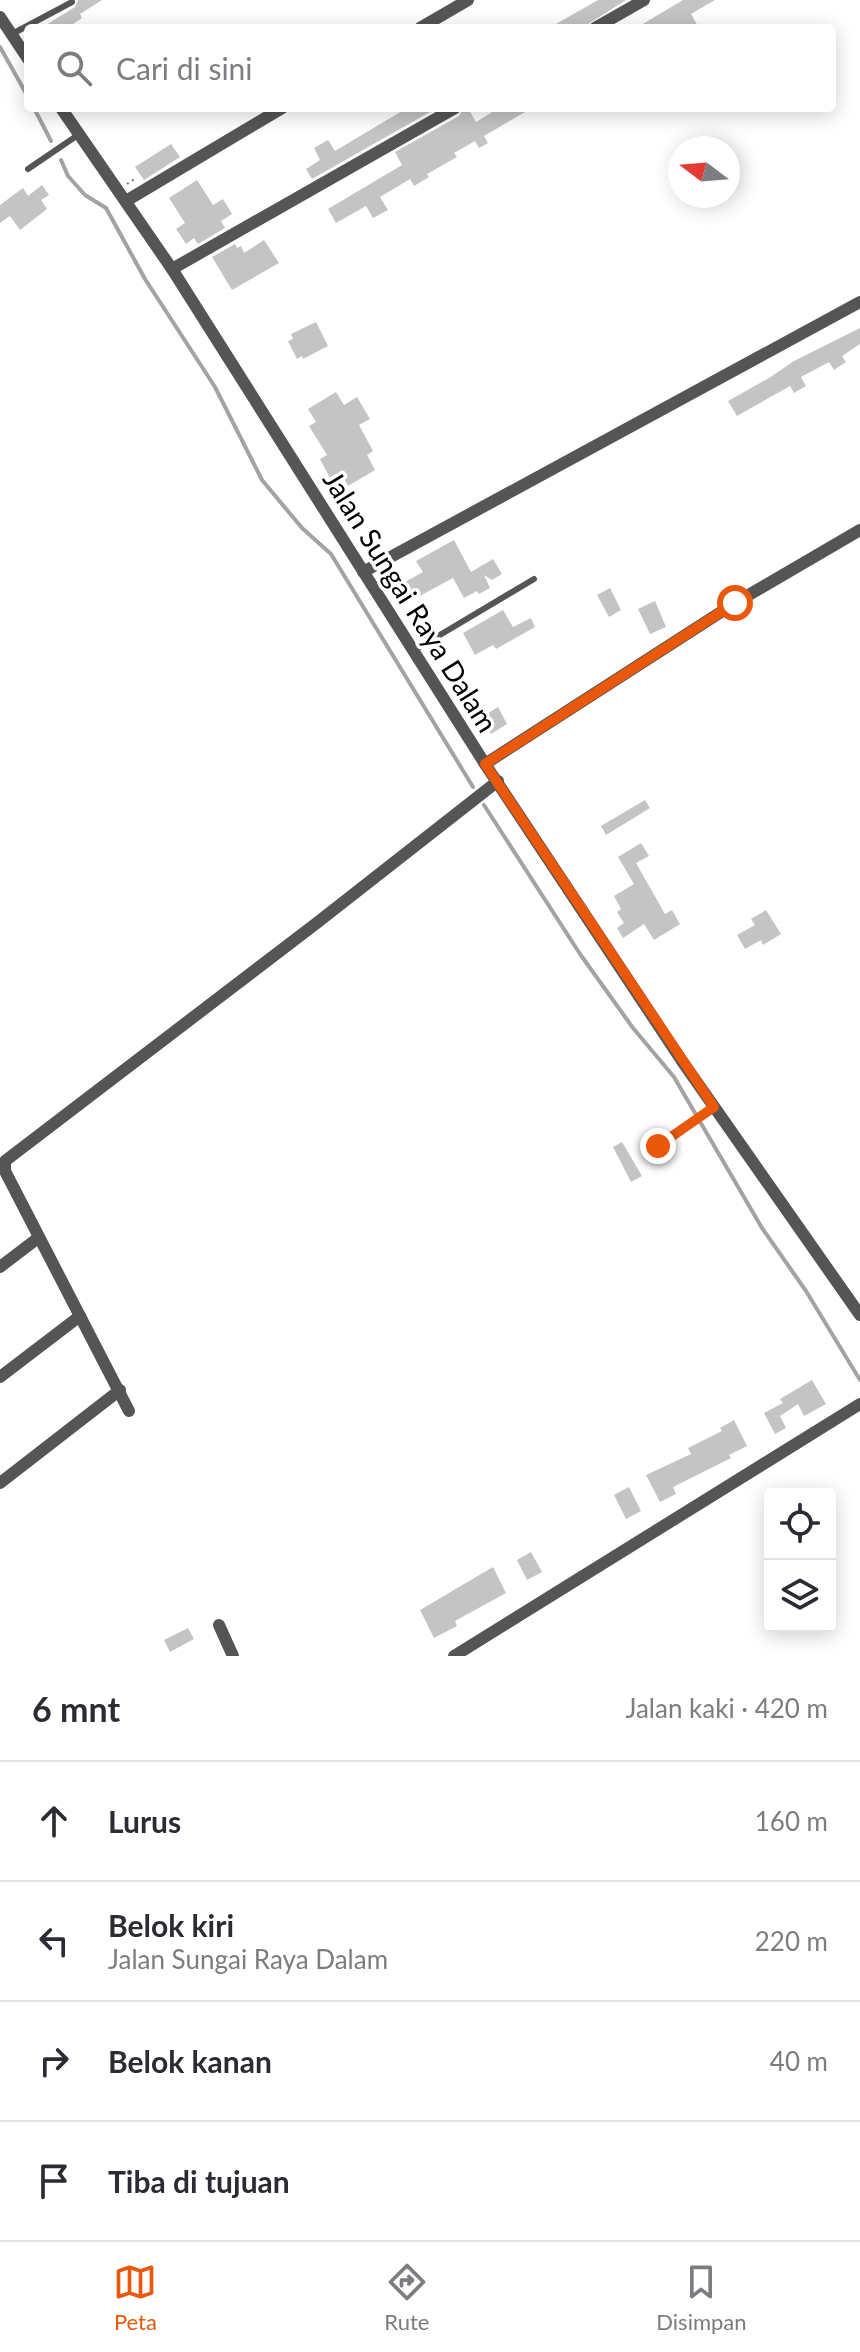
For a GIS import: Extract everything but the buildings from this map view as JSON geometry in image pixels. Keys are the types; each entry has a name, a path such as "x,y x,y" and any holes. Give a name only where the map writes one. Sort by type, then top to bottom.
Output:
{"street":[{"path":"427,24 468,0"},
{"path":"602,24 644,0"},
{"path":"0,17 24,53"},
{"name":"Jalan Sungai Raya Dalam","path":"64,112 172,269 708,1111 860,1315"},
{"path":"126,201 275,112"},
{"path":"172,269 448,112"},
{"path":"363,572 860,302"},
{"path":"485,764 735,603 860,530"},
{"path":"129,1411 2,1168 5,1161 498,781"},
{"path":"0,1267 38,1238"},
{"path":"0,1377 80,1316"},
{"path":"0,1483 120,1390"},
{"path":"454,1656 860,1404"},
{"path":"219,1625 233,1656"}],"lane":[{"path":"32,24 72,2"},
{"path":"12,35 24,28"},
{"path":"28,169 78,135"},
{"path":"413,651 534,579"},
{"path":"658,1146 708,1111"}],"waterway":[{"path":"0,47 24,90"},
{"path":"36,112 51,141"},
{"path":"61,160 68,176 85,195 106,208 145,279 215,387 262,480 302,528 331,554 473,787"},
{"path":"484,805 580,954 633,1028 674,1077 762,1228 806,1291 860,1380"}],"route":[{"path":"658,1146 714,1107 485,764 735,603"}]}
